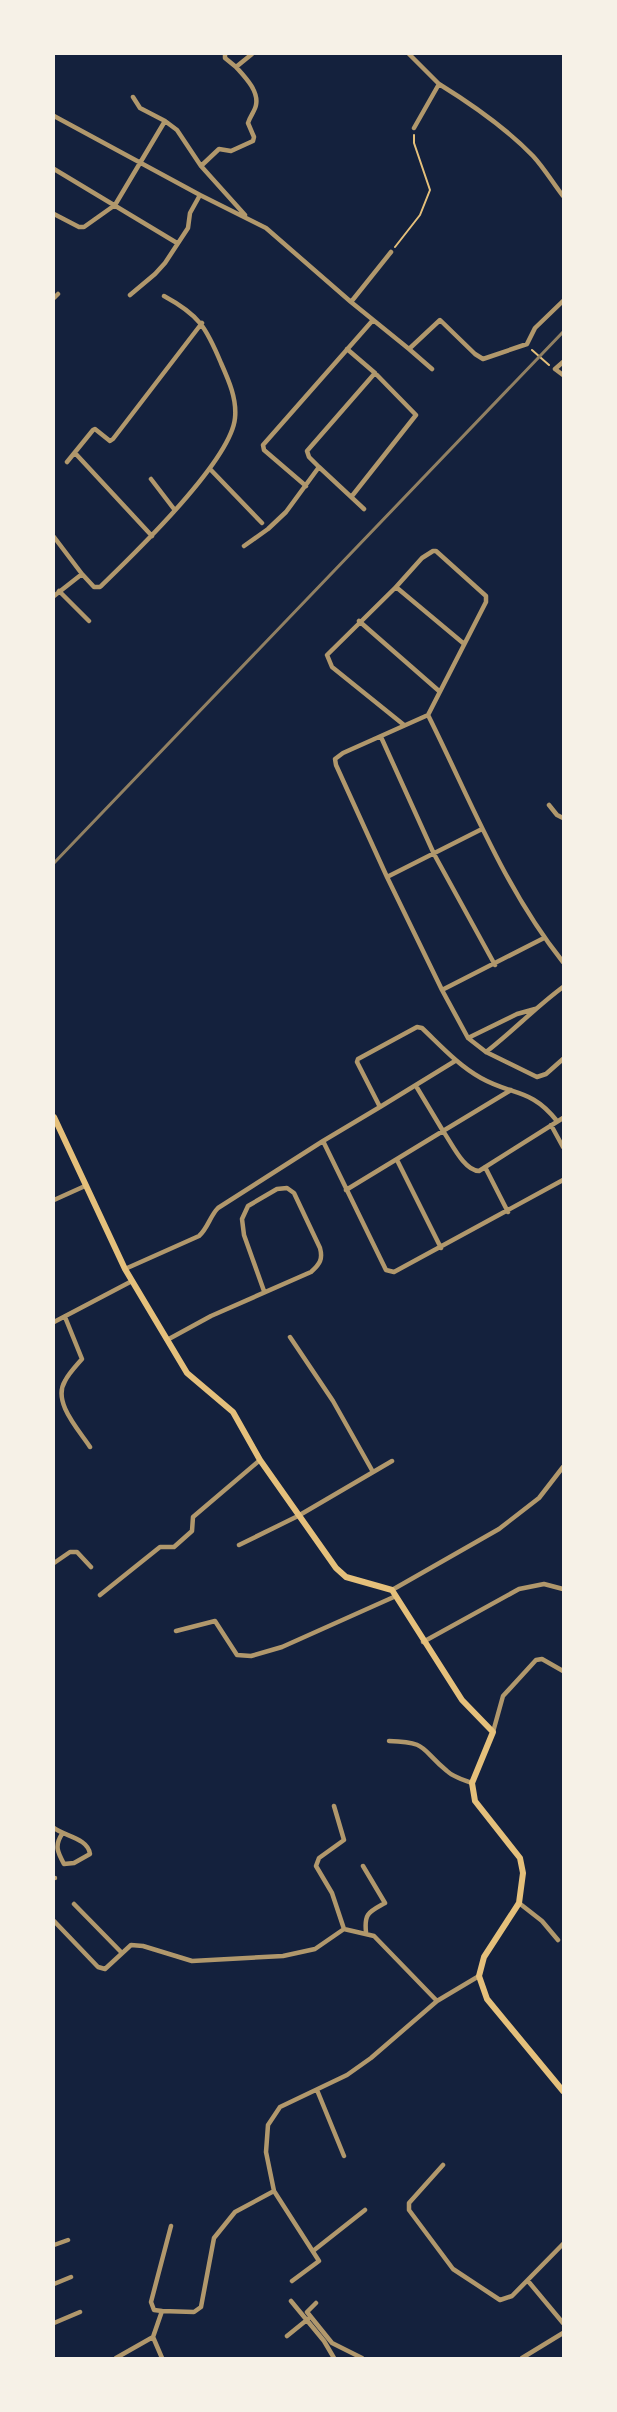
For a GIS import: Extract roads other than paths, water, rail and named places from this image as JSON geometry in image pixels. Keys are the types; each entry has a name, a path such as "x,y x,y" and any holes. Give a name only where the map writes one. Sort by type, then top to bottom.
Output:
{"main road":[{"path":"54,1117 125,1268 187,1373 233,1412 260,1460 336,1568 346,1577 394,1593 423,1642 462,1700 493,1732 472,1783 475,1801 520,1858 524,1872 519,1903 484,1957 479,1976 487,1999 563,2090"}],"street":[{"path":"201,166 219,149 231,150 240,148 252,141 254,137 248,123 256,106 256,97 249,82 225,58 225,54"},
{"path":"236,67 252,54"},
{"path":"410,54 439,84 509,132 534,157 563,196"},
{"path":"414,128 439,84"},
{"path":"133,98 140,108 165,121 177,130 201,166 246,217"},
{"path":"54,116 200,195 266,228 432,369"},
{"path":"54,214 79,227 84,227 115,205 165,121"},
{"path":"54,169 178,243"},
{"path":"130,295 155,274 178,243 188,228 190,213 200,195"},
{"path":"351,302 391,252"},
{"path":"54,298 58,294"},
{"path":"54,537 94,587 100,586 152,536 210,469 229,440 235,420 236,406 231,387 208,332 202,323 178,304 164,296"},
{"path":"409,349 440,320 480,358 527,344 535,328 563,301"},
{"path":"306,486 264,450 263,445 373,320"},
{"path":"67,462 95,429 110,441 114,439 202,323"},
{"path":"347,349 375,373 416,415 352,496"},
{"path":"563,362 555,369 563,375"},
{"path":"364,509 309,457 307,450 375,373"},
{"path":"75,454 152,536"},
{"path":"244,546 268,529 286,512 319,467"},
{"path":"210,469 262,523"},
{"path":"151,479 174,509"},
{"path":"404,725 329,663 327,655 396,587 425,555 430,551 436,551 486,596 486,602 463,643 428,715 342,753 335,760 387,878 442,990 468,1038 486,1052 536,1076 546,1074 563,1059"},
{"path":"54,596 82,574"},
{"path":"396,587 463,643"},
{"path":"59,591 89,622"},
{"path":"360,621 440,691"},
{"path":"428,715 482,829 525,910 563,962"},
{"path":"380,736 434,854 495,964"},
{"path":"549,805 557,815 563,818"},
{"path":"387,878 482,829"},
{"path":"442,990 544,938"},
{"path":"486,1052 563,987"},
{"path":"468,1038 517,1014 535,1009"},
{"path":"380,1107 357,1062 358,1059 417,1027 422,1028 455,1061 482,1079 532,1097 546,1108 557,1121"},
{"path":"125,1268 199,1236 205,1231 213,1213 218,1208 323,1140 455,1061"},
{"path":"416,1086 443,1131 467,1166 474,1171 485,1167 563,1118"},
{"path":"346,1190 511,1090"},
{"path":"551,1125 563,1147"},
{"path":"323,1140 386,1270 394,1272 508,1212 563,1180"},
{"path":"398,1160 441,1248"},
{"path":"485,1167 508,1212"},
{"path":"54,1200 86,1186"},
{"path":"167,1340 264,1291 311,1272 320,1261 320,1248 294,1193 287,1188 277,1189 248,1206 242,1219 244,1235 264,1291"},
{"path":"54,1322 132,1281"},
{"path":"65,1317 82,1359 64,1382 60,1393 66,1410 90,1447"},
{"path":"290,1337 333,1400 373,1472"},
{"path":"100,1594 160,1548 174,1547 192,1531 193,1516 260,1460"},
{"path":"239,1544 298,1516 392,1461"},
{"path":"176,1631 216,1622 237,1655 251,1656 282,1647 394,1593 499,1529 539,1498 563,1467"},
{"path":"54,1563 70,1552 77,1552 91,1567"},
{"path":"423,1642 519,1589 544,1584 563,1589"},
{"path":"493,1732 503,1696 536,1660 542,1659 563,1671"},
{"path":"389,1741 408,1742 424,1747 448,1773 472,1783"},
{"path":"334,1806 344,1840 319,1858 316,1866 332,1893 344,1929"},
{"path":"54,1828 62,1834 84,1843 89,1848 90,1854 74,1863 64,1864 57,1851 58,1840 62,1834"},
{"path":"363,1866 385,1903 369,1912 365,1920 366,1932"},
{"path":"519,1903 542,1921 558,1940"},
{"path":"74,1904 122,1953"},
{"path":"54,1921 98,1967 105,1969 131,1946 144,1946 192,1961 283,1956 316,1949 344,1929 366,1932 374,1936 437,2001"},
{"path":"292,2281 319,2261 274,2191 266,2152 268,2125 280,2107 348,2075 371,2058 437,2001 479,1976"},
{"path":"317,2090 344,2156"},
{"path":"443,2165 408,2203 409,2210 453,2269 500,2300 512,2296 563,2244"},
{"path":"171,2226 152,2302 154,2310 194,2312 201,2308 214,2238 235,2212 274,2191"},
{"path":"313,2251 365,2210"},
{"path":"54,2245 68,2240"},
{"path":"54,2284 71,2277"},
{"path":"528,2281 563,2322"},
{"path":"292,2301 308,2319 334,2358"},
{"path":"316,2303 307,2312 332,2343 362,2358"},
{"path":"116,2358 153,2337 162,2311"},
{"path":"54,2323 80,2312"},
{"path":"287,2336 308,2319"},
{"path":"522,2358 563,2333"},
{"path":"153,2337 162,2358"}],"railway":[{"path":"54,863 563,332"}]}
